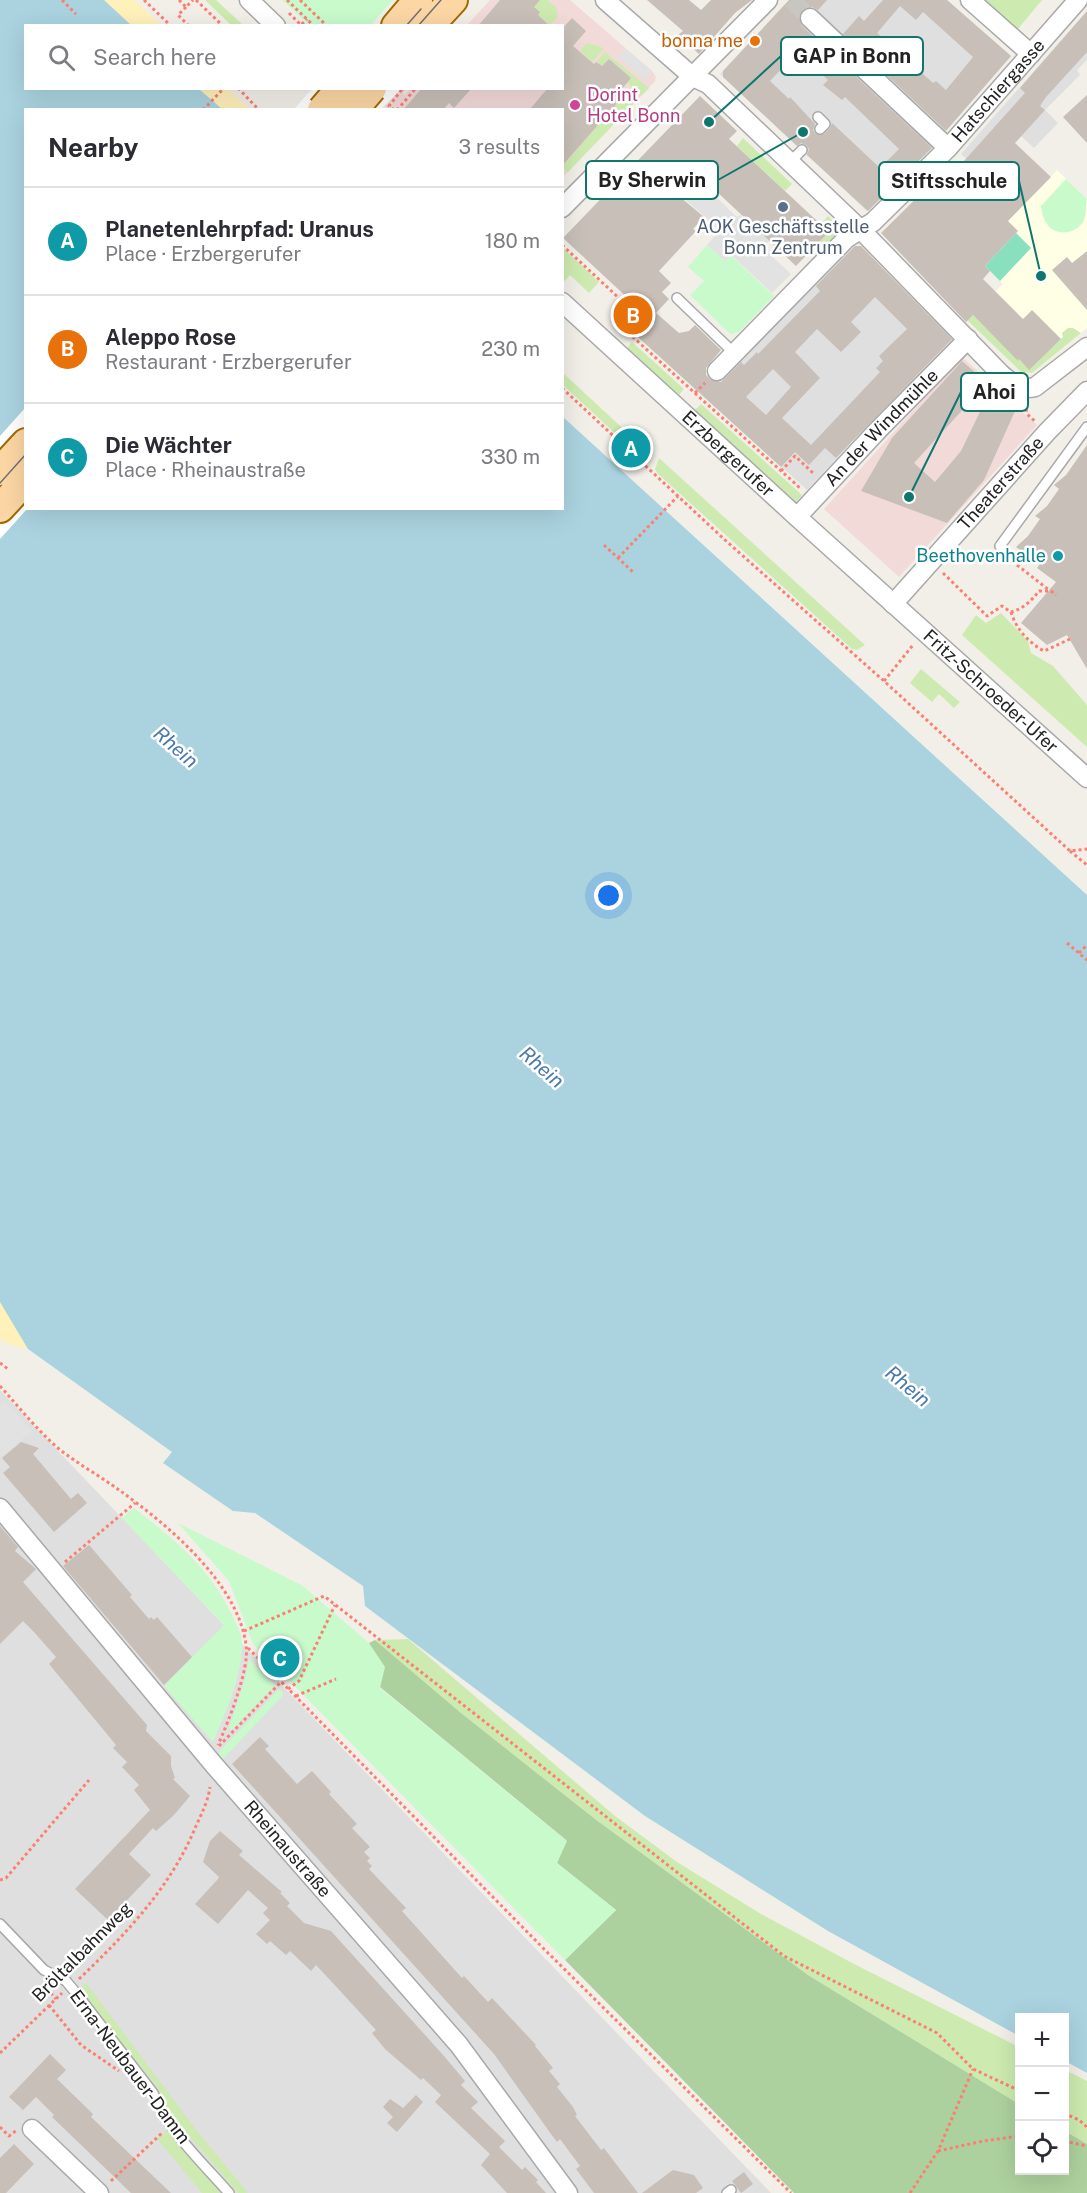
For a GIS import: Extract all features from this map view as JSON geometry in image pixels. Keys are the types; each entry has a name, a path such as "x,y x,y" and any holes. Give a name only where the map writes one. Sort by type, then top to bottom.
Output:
{"main road":[{"path":"398,24 418,0"},
{"path":"431,24 453,0"},
{"path":"327,108 354,97"},
{"path":"0,471 24,444"},
{"path":"0,508 24,482"}],"street":[{"path":"249,0 283,20"},
{"path":"605,0 693,77 708,84 796,156 861,230 1015,386 1027,389 1044,382 1087,347"},
{"path":"564,206 768,0"},
{"path":"970,0 1031,54"},
{"name":"Hatschiergasse","path":"717,371 820,264 847,238 873,222 948,148 1078,0"},
{"path":"810,18 948,148"},
{"name":"Erzbergerufer","path":"564,304 893,604"},
{"name":"An der Windmühle","path":"797,517 968,339"},
{"name":"Theaterstraße","path":"893,604 1047,432 1087,391"},
{"name":"Fritz-Schroeder-Ufer","path":"893,604 1087,778"},
{"name":"Rheinaustraße","path":"0,1508 214,1765 459,2045 568,2193"},
{"path":"32,2129 103,2189"}],"lane":[{"path":"818,117 825,124 820,129"},
{"path":"677,298 734,353"},
{"path":"1007,556 1000,546 1087,427"},
{"name":"Erna-Neubauer-Damm","path":"0,1924 44,1970 71,1986 153,2093 159,2108 171,2125 229,2193"}],"path":[{"path":"144,0 169,24"},
{"path":"178,0 186,7"},
{"path":"187,24 178,15 195,0 221,24"},
{"path":"300,0 325,24"},
{"path":"65,1 76,14"},
{"path":"290,1 312,24"},
{"path":"303,24 307,19"},
{"path":"283,20 298,24"},
{"path":"205,108 222,90"},
{"path":"240,90 257,108"},
{"path":"396,108 389,105 402,90"},
{"path":"399,108 414,90"},
{"path":"564,247 620,299 614,320 694,395 813,499"},
{"path":"564,390 678,496 1087,865"},
{"path":"1025,409 1031,418"},
{"path":"782,471 795,456 826,485"},
{"path":"618,558 678,496"},
{"path":"604,545 633,572"},
{"path":"1007,556 1036,582 1056,595"},
{"path":"956,586 987,616 1002,606 1011,612 1015,625 1044,651 1070,639"},
{"path":"1011,612 1019,610 1039,591 1051,591"},
{"path":"884,681 923,632"},
{"path":"1070,851 1087,849"},
{"path":"1067,943 1087,960"},
{"path":"1079,953 1087,945"},
{"path":"0,1363 8,1369"},
{"path":"0,1386 43,1434 61,1450 135,1503 205,1564 225,1589 244,1631 247,1648 236,1698 217,1747 281,1681"},
{"path":"53,1573 135,1503"},
{"path":"244,1631 324,1596 784,1956 937,2033 973,2068 1015,2089"},
{"path":"288,1689 299,1681 335,1605"},
{"path":"247,1648 536,1941 791,2193"},
{"path":"296,1696 336,1679"},
{"name":"Bröltalbahnweg","path":"71,1986 120,1939 173,1873 208,1798 214,1765"},
{"path":"0,1880 6,1878 89,1780"},
{"path":"38,1979 56,1999"},
{"name":"Bröltalbahnweg","path":"0,2053 63,1992"},
{"path":"49,2005 81,2045 124,2076"},
{"path":"910,2193 938,2151 973,2068"},
{"path":"1069,2115 1087,2127"},
{"path":"938,2151 1015,2137"},
{"path":"103,2189 155,2139"},
{"path":"1069,2142 1087,2146"}],"shaded area":[{"path":"490,0 570,0 652,71 656,77 655,81 564,176 564,108 387,108 385,106 400,90 405,90 403,93 405,95 409,90 564,90 564,24 468,24"},
{"path":"790,0 947,0 1011,56 947,129 835,28 815,13 901,116 932,147 867,211 720,74"},
{"path":"1078,21 1083,21 1087,25 1087,60 1077,70 1080,75 1045,110 1058,123 1034,148 1021,136 985,176 961,154"},
{"path":"625,48 652,71 645,80 618,57"},
{"path":"1057,170 1087,199 1087,328 1032,373 1023,374 967,320 1003,284 974,255"},
{"path":"698,175 737,217 740,215 769,241 763,248 791,274 772,293 731,255 725,261 707,245 720,230 680,195"},
{"path":"854,246 860,246 953,339 866,426 807,490 705,397"},
{"path":"962,357 1037,425 899,577 824,509"},
{"path":"0,1390 242,1644 771,2193 0,2193"},
{"path":"5,1402 32,1431 0,1458 0,1406"}],"green space":[{"path":"205,0 216,0 242,24 230,24"},
{"path":"282,0 393,0 372,24 308,24"},
{"path":"540,0 547,0 556,7 558,17 549,24 538,15 540,12 534,7"},
{"path":"983,0 1042,0 1018,29"},
{"path":"587,43 604,49 592,62 580,51"},
{"path":"605,52 649,88 641,96 627,83 631,78 609,59 602,66 596,62"},
{"path":"627,91 637,100 567,173 564,165"},
{"path":"743,138 792,184 785,191 737,146"},
{"path":"1066,179 1087,199 1083,222 1080,226 1070,231 1060,232 1047,224 1041,206"},
{"path":"828,216 842,230 818,256 812,251 829,232 821,224"},
{"path":"1016,233 1031,248 1000,281 985,266"},
{"path":"707,245 724,260 730,255 774,296 739,332 731,334 728,332 690,295 704,281 688,267"},
{"path":"564,249 599,282 589,293 570,275 564,282"},
{"path":"973,315 1029,369 1063,337 1062,333 1068,328 1081,333 1032,373 1021,372 967,320"},
{"path":"632,342 684,389 679,395 627,348"},
{"path":"564,374 645,449 634,451 564,386"},
{"path":"701,404 802,495 796,502 695,410"},
{"path":"659,458 865,645 857,650 852,649 657,473 655,469"},
{"path":"1001,613 1028,641 1031,653 1053,666 1087,705 1087,747 962,635 976,615 986,623"},
{"path":"921,669 960,702 954,708 939,694 932,702 910,683"},
{"path":"134,1508 177,1543 202,1568 223,1598 241,1634 241,1658 236,1683 213,1742 164,1686 224,1625 122,1518"},
{"path":"178,1523 303,1586 369,1643 385,1667 380,1688 567,1841 557,1863 616,1910 565,1960 253,1644 229,1581"},
{"path":"408,1639 615,1816 677,1862 761,1914 1015,2045 1015,2102 808,1975 595,1819 461,1713 375,1640"},
{"path":"375,1640 461,1713 595,1819 808,1975 1015,2102 1015,2175 1069,2175 1069,2133 1087,2144 1087,2193 794,2193 565,1960 616,1910 557,1863 566,1840 380,1687 369,1643"},
{"path":"249,1659 275,1685 232,1730 229,1728"},
{"path":"279,1689 284,1694 223,1759 218,1753"},
{"path":"86,1983 194,2127 248,2193 238,2193 167,2110 157,2086 78,1990"},
{"path":"1069,2072 1087,2081 1087,2144 1069,2133"},
{"path":"169,2128 224,2193 202,2193 157,2139"}],"sand":[{"path":"104,0 134,0 160,24 130,24"},
{"path":"200,90 229,90 249,108 221,108"},
{"path":"0,1302 28,1349 7,1344 0,1338"}],"water":[{"name":"Rhein","path":"0,0 104,0 130,24 24,24 24,90 200,90 221,108 24,108 24,510 564,510 564,418 1087,895 1087,2073 1069,2063 1069,2013 1015,2013 1015,2034 828,1931 645,1816 365,1606 363,1586 255,1513 233,1511 163,1463 172,1452 28,1349 0,1302"}],"pier":[{"path":"311,90 400,90 382,108 295,108"},
{"path":"24,409 24,510 26,510 0,539 0,436"}],"building":[{"path":"500,0 540,0 534,7 540,12 538,15 548,24 480,24"},
{"path":"647,0 689,0 701,10 711,0 752,0 735,13 699,54 678,35 683,31"},
{"path":"789,0 827,0 818,10 812,7 802,10 799,16 802,26 932,148 868,211 807,155 809,149 806,145 801,143 797,146 723,77 723,71","holes":["798,51 828,80 823,85 842,100 845,97 899,149 880,168 832,123 824,134 816,134 813,130 815,124 790,97 789,99 770,81"]},
{"path":"883,0 947,0 1011,56 946,131 843,34 859,16 864,21","holes":["900,6 916,20 923,12 973,57 946,90 936,81 933,83 877,33"]},
{"path":"1087,11 1087,52 1046,97 1040,106 1045,110 1015,143 1051,177 1008,221 1018,231 985,266 990,271 983,279 1023,319 1032,310 1061,339 1029,370 973,315 966,322 881,233 938,177 943,181 964,161 1025,93 1020,88"},
{"name":"Dorint Hotel Bonn","path":"572,18 586,31 573,46 594,64 596,62 602,66 609,59 631,78 616,96 620,100 564,164 564,108 531,108 546,90 564,90 564,27"},
{"path":"420,90 470,90 454,108 449,103 445,108 405,108"},
{"path":"1087,95 1087,143 1063,117"},
{"path":"700,96 737,131 729,139 829,232 796,266 698,174 679,196 704,217 693,229 696,231 659,271 671,283 662,292 669,299 656,313 679,333 689,331 695,325 721,350 706,368 706,375 710,379 721,382 741,362 744,365 757,352 758,354 820,291 816,286 855,246 861,246 952,339 836,458 825,448 809,465 795,452 781,467 618,319 631,301 564,237","holes":["875,297 907,329 879,356 883,361 876,368 880,372 811,445 782,418 820,378 795,352 817,329 841,352 861,332 851,322","773,369 791,387 766,415 746,397"]},
{"path":"1087,251 1087,310 1052,270 1067,257 1072,263"},
{"path":"962,361 987,383 914,463 935,482 961,451 992,387 1016,409 984,480 947,523 861,491 892,438"},
{"name":"Beethovenhalle","path":"1087,445 1087,669 1067,635 1047,645 1021,623 1056,582 1037,568 1040,564 1016,547 1028,536 1040,519 1035,516 1047,506 1059,489 1054,485 1066,475"},
{"path":"21,1442 39,1448 33,1454 71,1499 78,1493 87,1503 54,1532 3,1473 10,1467 2,1458"},
{"path":"0,1526 18,1547 15,1551 36,1569 23,1582 147,1725 146,1731 171,1756 175,1778 173,1779 190,1796 174,1815 156,1831 153,1828 129,1854 151,1875 108,1920 75,1889 150,1810 134,1790 139,1785 122,1767 127,1762 113,1748 116,1745 49,1664 56,1657 34,1632 23,1621 0,1644"},
{"path":"89,1545 132,1595 130,1597 149,1619 151,1617 154,1620 157,1617 192,1657 164,1685 63,1566"},
{"path":"260,1737 269,1746 265,1749 297,1784 312,1771 331,1792 329,1794 357,1824 352,1828 370,1847 364,1852 370,1858 367,1861 372,1866 369,1869 406,1908 402,1911 462,1978 464,1976 488,2002 492,1998 536,2045 553,2068 549,2071 560,2084 557,2087 573,2107 577,2115 575,2116 601,2150 604,2148 638,2193 594,2193 576,2169 580,2166 560,2139 557,2142 494,2054 232,1764"},
{"path":"220,1831 243,1851 239,1855 282,1892 280,1893 290,1903 287,1906 304,1923 331,1931 444,2056 465,2081 461,2085 478,2102 471,2108 505,2141 499,2147 522,2170 525,2167 538,2180 536,2182 546,2193 507,2193 481,2165 490,2154 435,2102 441,2095 385,2049 372,2033 376,2030 316,1965 311,1971 290,1951 286,1955 270,1941 267,1944 256,1934 270,1920 263,1913 268,1908 248,1890 218,1924 195,1904 219,1877 203,1862 210,1841"},
{"path":"50,2054 66,2070 57,2079 93,2114 91,2117 171,2193 131,2193 52,2117 54,2115 36,2097 23,2110 9,2097"},
{"path":"416,2095 423,2102 397,2132 387,2123 393,2117 383,2107 390,2099 403,2108"},
{"path":"14,2144 34,2164 6,2193 0,2193 0,2158"},
{"path":"673,2170 694,2175 703,2188 696,2193 642,2193"},
{"path":"744,2172 753,2184 741,2193 732,2181"}],"tunnel":[{"path":"791,0 810,18"}],"tram line":[{"path":"420,24 441,0"},
{"path":"408,24 421,9"},
{"path":"345,108 359,90"},
{"path":"0,483 24,456"}],"place":[{"name":"bonna me","path":"755,41"},
{"name":"Dorint Hotel Bonn","path":"575,105"},
{"name":"GAP in Bonn","path":"709,122"},
{"name":"By Sherwin","path":"803,132"},
{"name":"AOK Geschäftsstelle Bonn Zentrum","path":"783,207"},
{"name":"Stiftsschule","path":"1041,276"},
{"name":"Aleppo Rose","path":"633,315"},
{"name":"Planetenlehrpfad: Uranus","path":"631,448"},
{"name":"Ahoi","path":"909,497"},
{"name":"Beethovenhalle","path":"1058,556"},
{"name":"Die Wächter","path":"280,1658"}]}
